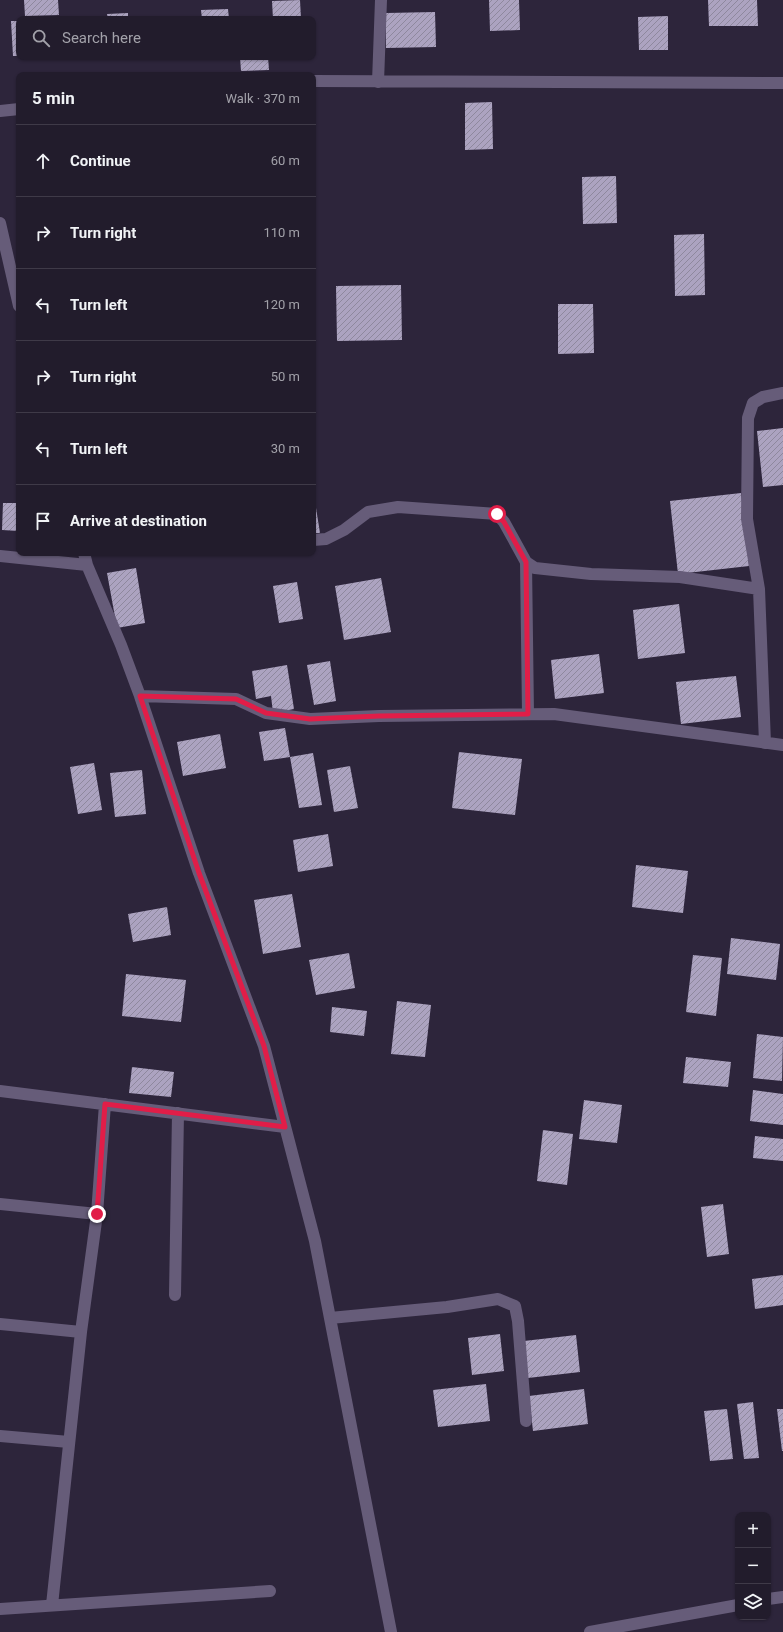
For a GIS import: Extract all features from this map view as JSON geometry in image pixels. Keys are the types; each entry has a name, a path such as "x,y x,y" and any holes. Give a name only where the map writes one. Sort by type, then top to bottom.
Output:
{"street":[{"path":"378,82 381,0"},
{"path":"316,81 783,83"},
{"path":"0,111 16,109"},
{"path":"0,223 16,293"},
{"path":"765,743 759,589 747,519 748,418 753,403 763,397 783,393"},
{"path":"316,540 326,539 344,530 368,512 398,507 497,514 504,522 526,562 535,568 591,574 680,577 759,589"},
{"path":"0,556 85,559 121,645 140,696 199,873 264,1046 315,1242 391,1632"},
{"path":"526,562 528,714"},
{"path":"140,696 236,699 266,713 310,719 379,716 554,714 783,745"},
{"path":"0,1091 285,1127"},
{"path":"52,1605 81,1332 97,1214 105,1104"},
{"path":"175,1295 178,1113"},
{"path":"0,1204 97,1214"},
{"path":"330,1318 447,1307 498,1299 508,1302 515,1306 518,1321 526,1421"},
{"path":"0,1324 81,1332"},
{"path":"0,1436 69,1442"},
{"path":"0,1608 270,1592"},
{"path":"771,1599 783,1597"},
{"path":"590,1632 735,1606"}],"building":[{"path":"24,0 58,0 59,15 25,16"},
{"path":"300,0 301,16 273,16 272,1"},
{"path":"489,0 519,0 520,30 490,31"},
{"path":"708,0 757,0 758,26 709,26"},
{"path":"228,9 229,16 202,16 201,10"},
{"path":"435,12 436,47 386,48 386,13"},
{"path":"128,13 128,16 107,16 107,14"},
{"path":"668,16 668,50 639,50 638,17"},
{"path":"11,21 16,21 16,56 13,56"},
{"path":"240,60 268,60 269,70 241,71"},
{"path":"492,102 493,149 465,150 465,103"},
{"path":"616,176 617,223 583,224 582,177"},
{"path":"704,234 705,295 675,296 674,235"},
{"path":"401,285 402,340 337,341 336,286"},
{"path":"558,304 593,304 594,353 558,354"},
{"path":"783,428 783,485 763,487 757,431"},
{"path":"741,493 749,566 678,574 670,501"},
{"path":"3,503 16,503 16,531 2,530"},
{"path":"316,508 320,533 316,533"},
{"path":"136,568 145,623 117,628 107,573"},
{"path":"381,578 391,632 344,640 335,586"},
{"path":"297,582 303,619 279,623 273,586"},
{"path":"679,604 685,653 638,659 633,610"},
{"path":"599,654 604,693 555,699 551,660"},
{"path":"330,661 336,701 314,705 307,665"},
{"path":"287,665 294,709 273,713 271,696 256,699 252,671"},
{"path":"736,676 741,717 681,724 676,682"},
{"path":"285,728 290,757 264,761 259,732"},
{"path":"220,734 226,768 183,776 177,742"},
{"path":"459,752 522,759 515,815 452,808"},
{"path":"313,753 322,805 299,808 290,757"},
{"path":"94,763 102,810 78,814 70,767"},
{"path":"350,766 358,808 334,812 327,770"},
{"path":"142,770 146,814 115,817 110,773"},
{"path":"328,834 333,866 298,872 293,840"},
{"path":"636,865 688,871 683,913 632,907"},
{"path":"292,894 301,947 263,954 254,900"},
{"path":"167,907 171,935 133,942 128,914"},
{"path":"731,938 780,944 776,980 727,974"},
{"path":"349,953 355,988 316,995 309,960"},
{"path":"693,955 722,958 716,1016 686,1012"},
{"path":"126,974 186,980 181,1022 122,1016"},
{"path":"397,1001 431,1005 425,1057 391,1054"},
{"path":"332,1007 367,1011 364,1036 330,1032"},
{"path":"757,1034 783,1037 782,1081 753,1078"},
{"path":"686,1057 731,1062 728,1087 683,1083"},
{"path":"132,1067 174,1072 171,1097 129,1093"},
{"path":"753,1090 783,1094 783,1125 750,1121"},
{"path":"584,1100 622,1105 617,1143 579,1139"},
{"path":"543,1130 573,1134 567,1185 537,1181"},
{"path":"755,1136 783,1139 783,1161 753,1158"},
{"path":"723,1204 729,1254 707,1257 701,1207"},
{"path":"783,1275 783,1305 755,1309 752,1279"},
{"path":"500,1334 504,1371 472,1375 468,1338"},
{"path":"576,1335 580,1372 528,1378 524,1341"},
{"path":"486,1384 490,1421 438,1427 433,1390"},
{"path":"584,1389 588,1424 533,1431 529,1396"},
{"path":"753,1402 759,1458 744,1459 737,1404"},
{"path":"727,1409 733,1459 710,1461 704,1411"},
{"path":"777,1409 783,1409 783,1451 782,1451"}],"route":[{"path":"97,1214 105,1104 285,1127 264,1046 199,873 140,696 236,699 266,713 310,719 379,716 528,714 526,562 504,522 497,514"}]}
